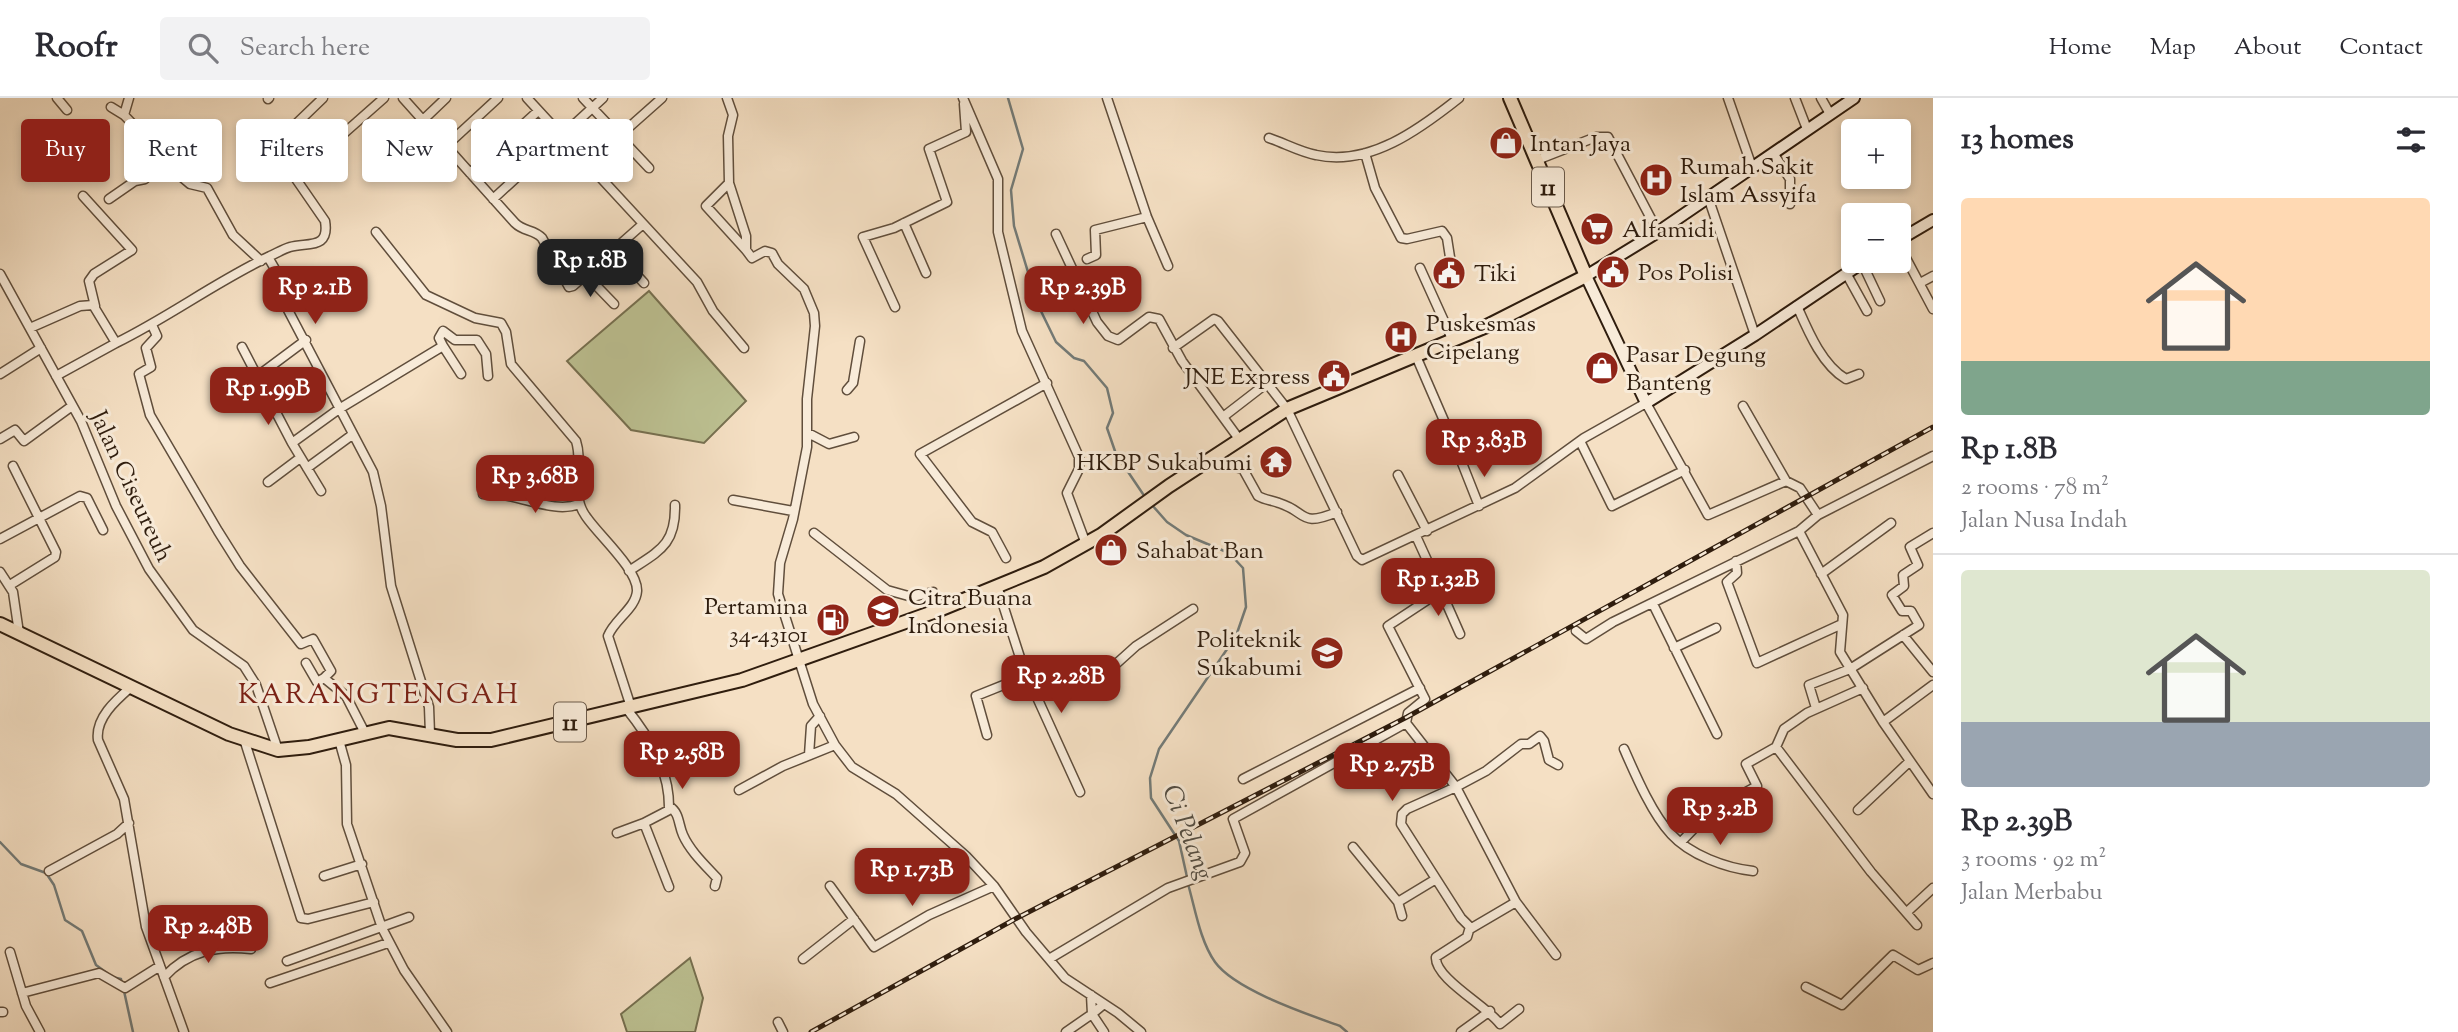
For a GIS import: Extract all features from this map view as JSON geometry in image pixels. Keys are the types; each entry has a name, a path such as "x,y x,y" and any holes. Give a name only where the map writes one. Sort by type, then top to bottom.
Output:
{"highway":[{"name":"11","path":"1,624 244,739 278,750 339,740 388,728 457,740 491,740 730,684 800,662 997,586 1086,544 1239,439 1287,410 1453,341 1586,276 1513,99"}],"main road":[{"path":"1846,273 1755,335 1646,403 1586,276 1658,232 1854,98"},
{"path":"1911,233 1933,220"}],"street":[{"path":"57,98 67,110"},
{"path":"124,115 129,98"},
{"path":"56,376 152,325 265,259 291,247 316,243 327,231 325,221 278,154 278,144 323,98"},
{"path":"348,130 384,98"},
{"path":"403,98 422,119"},
{"path":"424,119 446,98"},
{"path":"457,136 498,98"},
{"path":"527,98 546,119"},
{"path":"583,98 602,119"},
{"path":"579,119 603,98"},
{"path":"633,124 662,98"},
{"path":"727,98 733,115 728,136 729,183 744,226 746,250"},
{"path":"895,307 863,237 904,223 947,202 929,149 966,132 963,98"},
{"path":"963,98 998,179 998,232 1020,325 1080,461 1067,493 1086,544"},
{"path":"1107,98 1147,217 1168,266"},
{"path":"1269,138 1314,155 1345,158 1365,153 1419,128 1459,98"},
{"path":"1728,98 1752,167"},
{"path":"1795,98 1807,129"},
{"path":"1821,98 1830,114"},
{"path":"111,107 128,119"},
{"path":"470,173 538,111"},
{"path":"1536,160 1602,135 1608,137 1658,232"},
{"path":"633,152 649,168"},
{"path":"1365,153 1375,188 1401,238 1442,231 1447,238 1452,270"},
{"path":"1773,153 1790,179 1790,204"},
{"path":"457,158 521,230 536,232 542,238 569,287 643,224"},
{"path":"109,199 134,182"},
{"path":"188,182 207,188 233,235 265,259 279,276 278,291 373,472 383,516 391,586 429,706 430,734"},
{"path":"493,199 512,182"},
{"path":"604,182 697,282 713,312 744,348"},
{"path":"729,183 706,206 752,258 769,250 809,299 815,326 808,433 780,563 778,594 813,704 835,745 852,767 896,794 966,856 994,886 1065,978 1141,1032"},
{"path":"83,196 132,250 94,274 89,281 91,305 116,343"},
{"path":"1708,197 1755,335"},
{"path":"1087,259 1096,256 1095,230 1147,217"},
{"path":"904,223 926,273"},
{"path":"376,232 426,295 475,318 501,323 506,332 511,364 576,441 580,457 579,504 585,516 636,579 636,596 608,636 629,708 656,751 669,806 666,813 617,833"},
{"path":"1056,234 1097,322 1108,336 1118,340 1154,316 1173,348 1239,439"},
{"path":"614,250 644,283"},
{"path":"1911,267 1933,309"},
{"path":"1420,268 1453,341"},
{"path":"1846,273 1867,311"},
{"path":"1868,273 1880,301"},
{"name":"Jalan Ciseureuh","path":"0,274 72,406 116,506 149,569 193,630 244,666 256,685 278,750"},
{"path":"586,275 614,304"},
{"path":"1920,283 1933,276"},
{"path":"30,328 91,305"},
{"path":"1797,306 1812,339 1837,374 1846,379 1859,374"},
{"path":"1173,348 1216,319 1287,410 1357,555 1362,560 1479,506 1530,478 1580,441 1646,403 1708,514 1786,481"},
{"path":"152,325 157,336 146,348 151,367 139,374 150,415 240,566 301,644 313,639 331,671 317,682 306,663"},
{"path":"461,374 439,338 443,331 455,340 477,340 486,354 488,376"},
{"path":"259,376 306,340"},
{"path":"847,390 853,383 860,341"},
{"path":"292,443 339,410 443,346"},
{"path":"243,347 300,458 321,491"},
{"path":"0,374 41,348"},
{"path":"1416,356 1445,422"},
{"path":"1006,558 992,532 974,524 920,454 1047,383"},
{"path":"1223,417 1267,383"},
{"path":"0,439 15,430 24,442 72,406"},
{"path":"1743,406 1786,481 1800,488 1818,515"},
{"path":"808,433 829,444 854,437"},
{"path":"307,468 352,435"},
{"path":"1580,441 1612,506 1685,470"},
{"path":"1576,631 1586,639 1799,531 1818,515 1933,456"},
{"path":"268,482 300,458"},
{"path":"1208,461 1243,469 1248,474 1251,488 1258,496 1287,507 1304,519 1310,520 1337,512"},
{"path":"1462,463 1479,506"},
{"path":"10,585 55,557 55,548 13,466"},
{"path":"1398,475 1427,531"},
{"path":"483,494 499,493 559,508 579,504"},
{"path":"0,540 37,517 84,496 103,530"},
{"path":"733,500 793,510"},
{"path":"629,571 666,546 675,518 675,505"},
{"path":"1821,574 1891,523"},
{"path":"1799,531 1843,615 1839,648 1882,722 1933,794"},
{"path":"814,533 887,590 912,597 933,592 941,609"},
{"path":"1816,708 1808,686 1850,669 1919,623 1911,611 1902,611 1892,595 1904,586 1903,575 1918,565 1910,547 1933,533"},
{"path":"1416,536 1460,634"},
{"path":"1736,561 1737,573 1727,582 1756,663 1842,624"},
{"path":"0,572 10,585 19,632"},
{"path":"997,586 1026,676 1080,792"},
{"path":"1049,959 1168,888 1244,857 1233,819 1406,723 1408,713 1425,701 1388,626 1441,591"},
{"path":"1654,604 1717,734"},
{"path":"1,624 16,607"},
{"path":"1035,693 1057,691 1105,673 1149,637 1193,609"},
{"path":"1674,648 1716,628"},
{"path":"1903,635 1933,672"},
{"path":"987,735 976,696 1026,676"},
{"path":"324,678 346,696 365,733"},
{"path":"1882,722 1933,685"},
{"path":"131,687 104,716 97,732 124,799 146,927 184,1032"},
{"path":"1243,779 1420,688"},
{"path":"1681,842 1712,811 1757,786 1746,764 1776,747 1784,729 1816,708 1863,688"},
{"path":"809,755 811,726 820,716"},
{"path":"1406,723 1456,786 1516,902 1556,955"},
{"path":"1470,929 1421,852 1403,831 1402,814 1419,802 1486,771 1521,744 1529,744 1540,736 1544,740 1549,760 1558,765"},
{"path":"244,739 301,918 308,919 374,902"},
{"path":"339,740 346,765 347,824 382,928 388,943 447,1032"},
{"path":"739,790 835,745"},
{"path":"1776,747 1871,872 1917,925"},
{"path":"1624,749 1661,819 1681,842 1726,867 1753,871"},
{"path":"1858,810 1909,762"},
{"path":"669,806 675,810 682,835 693,852 717,878 715,886"},
{"path":"49,871 117,834 129,823"},
{"path":"644,823 669,887"},
{"path":"1353,847 1398,902 1402,916"},
{"path":"324,876 362,864"},
{"path":"1398,902 1436,879"},
{"path":"830,886 874,947 929,915 994,886"},
{"path":"1907,912 1933,888"},
{"path":"1516,902 1470,929 1467,937 1435,961 1451,982 1490,1011 1500,1024 1519,1009"},
{"path":"287,961 409,917"},
{"path":"803,959 854,919"},
{"path":"270,983 388,943"},
{"path":"164,977 177,962 192,954 251,949"},
{"path":"10,952 22,993 40,1032"},
{"path":"1805,987 1842,1004 1894,955 1918,970 1933,963"},
{"path":"22,993 99,973 125,988 160,966"},
{"path":"1091,995 1092,1014 1104,1032"},
{"path":"1066,1032 1104,1004"},
{"path":"1461,1032 1490,1011"},
{"path":"778,1022 783,1032"}],"green space":[{"path":"649,291 746,401 704,443 631,430 567,361"},
{"path":"690,958 703,998 695,1032 627,1032 621,1014"}],"waterway":[{"name":"Ci Pelang","path":"1008,98 1023,149 1011,190 1014,226 1038,305 1056,342 1074,358 1084,361 1107,388 1113,413 1107,428 1116,454 1145,497"},
{"name":"Ci Pelang","path":"1152,505 1167,522 1186,535 1229,553 1243,568 1246,607 1236,636 1159,749 1150,778 1151,798 1179,841 1187,877"},
{"path":"0,842 21,864 46,873 54,885 65,920 82,931 96,965 107,973"},
{"name":"Ci Pelang","path":"1188,884 1205,944 1215,962 1225,972 1255,991 1340,1026 1347,1032"},
{"path":"112,977 121,979 122,985"},
{"path":"124,991 133,1032"}],"railway":[{"path":"811,1032 1017,918 1407,717 1933,427"}],"place":[{"name":"Intan Jaya","path":"1506,143"},
{"name":"Rumah Sakit Islam Assyifa","path":"1656,180"},
{"name":"Alfamidi","path":"1597,229"},
{"name":"Pos Polisi","path":"1613,272"},
{"name":"Tiki","path":"1449,273"},
{"name":"Puskesmas Cipelang","path":"1401,337"},
{"name":"Pasar Degung Banteng","path":"1602,368"},
{"name":"JNE Express","path":"1334,376"},
{"name":"HKBP Sukabumi","path":"1276,462"},
{"name":"Sahabat Ban","path":"1111,550"},
{"name":"Citra Buana Indonesia","path":"883,611"},
{"name":"Pertamina 34-43101","path":"833,620"},
{"name":"Politeknik Sukabumi","path":"1327,653"}],"district":[{"name":"KARANGTENGAH","path":"379,693"}]}
